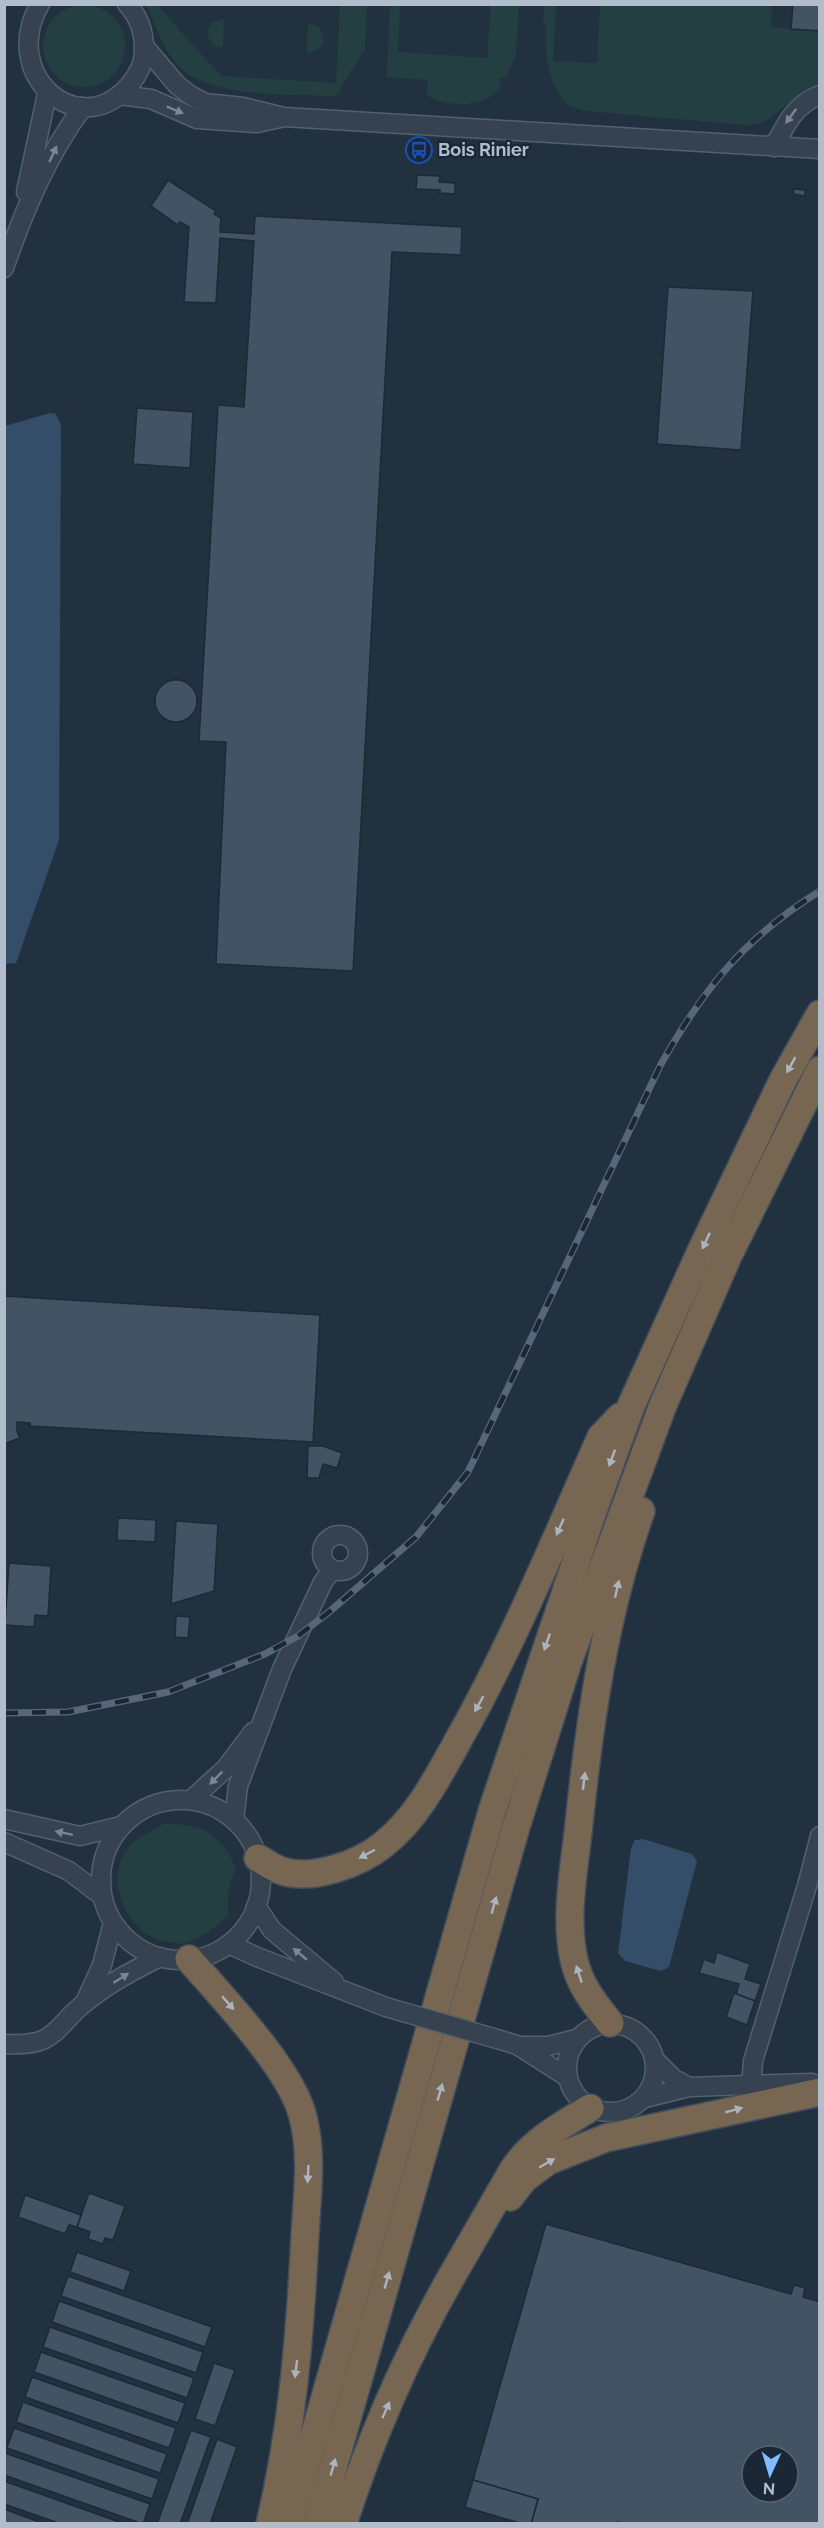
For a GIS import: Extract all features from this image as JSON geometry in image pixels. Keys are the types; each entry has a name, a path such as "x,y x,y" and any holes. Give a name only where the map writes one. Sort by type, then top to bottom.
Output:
{"highway":[{"path":"288,2523 492,1811 544,1653 631,1406 701,1251 783,1080 819,1014"},
{"path":"317,2523 516,1827 568,1662 663,1405 728,1256 819,1070"},
{"path":"610,2023 583,1988 574,1961 570,1931 572,1888 594,1702 620,1576 663,1447 663,1405"},
{"path":"258,1858 281,1871 301,1875 322,1873 355,1860 383,1845 411,1817 443,1768 485,1693 601,1437 631,1406"},
{"path":"189,1959 235,2012 287,2081 303,2116 309,2159 300,2341 284,2464 270,2523"},
{"path":"466,2253 524,2179 548,2161 606,2138 819,2092"},
{"path":"343,2523 381,2422 413,2350 449,2281 522,2155 545,2135 590,2108"}],"street":[{"path":"31,9 25,33 25,58 35,81 46,94 64,103 83,107 102,104 119,95 133,82 141,66 145,47 142,28 127,4"},
{"path":"145,47 177,85 205,103 243,107 284,117 819,149"},
{"path":"19,226 46,94"},
{"path":"119,95 151,99 197,119 257,123 284,117"},
{"path":"774,147 788,120 798,107 819,95"},
{"path":"4,268 19,226 58,142 83,107"},
{"path":"234,1820 238,1786 282,1669 323,1582 332,1570"},
{"path":"191,1800 226,1768 264,1719"},
{"path":"172,1800 191,1800 221,1811 234,1820 249,1838 258,1858 261,1882 256,1906 245,1927 229,1944 210,1954 189,1959 160,1957 133,1945 113,1923 102,1896 101,1871 107,1846 121,1826 136,1813 172,1800"},
{"path":"4,1819 80,1836 121,1826"},
{"path":"751,2087 753,2061 807,1886 819,1836"},
{"path":"4,1842 69,1871 102,1896"},
{"path":"256,1906 272,1930 345,1991"},
{"path":"85,2002 102,1965 113,1923"},
{"path":"229,1944 256,1957 386,2007 517,2046 567,2077"},
{"path":"4,2044 38,2043 56,2034 85,2002 124,1975 160,1957"},
{"path":"517,2046 549,2046 576,2039 591,2028 610,2023 630,2027 647,2041 656,2060 674,2079 688,2087"},
{"path":"576,2039 567,2056 567,2077 575,2095 590,2108 610,2113 629,2110 645,2098 688,2087 751,2087 819,2082"},
{"path":"645,2098 654,2081 656,2060"}],"green space":[{"path":"76,5 92,5 107,12 118,23 125,38 122,62 113,75 92,87 76,87 61,80 50,69 43,54 43,38 50,23 61,12"},
{"path":"146,5 157,5 221,76 336,83 340,5 367,5 365,49 338,93 333,96 271,94 226,88 206,83 188,74 175,62 162,42"},
{"path":"390,5 400,5 398,52 487,58 491,5 519,5 516,53 507,76 499,78 501,86 486,99 467,104 456,104 427,95 428,80 387,77"},
{"path":"545,5 570,6 556,6 553,61 597,63 600,5 772,5 771,27 819,31 819,86 793,100 766,121 747,125 585,111 566,104 551,76 547,57 546,25 543,24"},
{"path":"224,19 223,48 215,46 209,39 207,30 212,23"},
{"path":"308,24 320,28 324,41 319,49 307,53"},
{"path":"164,1824 189,1826 208,1832 223,1846 236,1868 229,1891 228,1915 204,1935 184,1944 154,1938 142,1930 123,1905 119,1890 118,1875 121,1860 129,1847 140,1837"}],"water":[{"path":"50,413 56,414 61,425 59,840 16,963 5,964 5,426"},
{"path":"643,1839 692,1854 697,1861 669,1967 661,1971 625,1961 618,1953 631,1848 635,1840"}],"building":[{"path":"793,4 820,4 820,31 791,29"},
{"path":"417,175 440,176 439,182 455,183 455,194 440,193 440,190 416,189"},
{"path":"168,180 216,211 214,214 221,218 220,232 254,234 255,216 462,227 461,255 392,252 353,971 216,964 226,742 199,741 218,405 244,407 254,241 220,238 216,303 184,302 189,227 180,222 178,225 151,206"},
{"path":"794,189 805,190 805,196 793,194"},
{"path":"668,287 753,291 741,450 657,444"},
{"path":"137,408 193,412 190,468 133,464"},
{"path":"176,680 191,686 197,701 191,716 176,722 161,716 155,701 161,686"},
{"path":"4,1296 320,1315 313,1442 30,1426 30,1423 17,1422 20,1438 4,1444"},
{"path":"308,1446 323,1446 342,1453 337,1468 323,1464 319,1478 307,1478"},
{"path":"118,1518 156,1520 155,1542 117,1540"},
{"path":"176,1521 218,1524 214,1591 171,1604"},
{"path":"9,1563 51,1566 48,1616 35,1615 34,1627 5,1625"},
{"path":"176,1616 190,1617 188,1638 175,1637"},
{"path":"717,1952 750,1964 745,1979 761,1984 755,2001 736,1994 739,1984 699,1973 704,1959 714,1963"},
{"path":"734,1993 755,2001 747,2025 726,2017"},
{"path":"89,2193 125,2206 113,2240 105,2238 103,2244 88,2239 90,2232 77,2227"},
{"path":"25,2195 81,2215 77,2227 69,2225 65,2234 18,2217"},
{"path":"546,2224 791,2294 794,2285 805,2288 803,2297 820,2302 820,2524 624,2524 617,2522 616,2524 531,2524 538,2499 473,2480"},
{"path":"77,2252 131,2271 124,2291 70,2272"},
{"path":"68,2276 212,2327 205,2347 61,2296"},
{"path":"59,2301 203,2352 196,2373 52,2322"},
{"path":"50,2327 194,2378 187,2398 43,2347"},
{"path":"41,2352 185,2403 178,2423 34,2372"},
{"path":"214,2363 235,2370 215,2426 195,2419"},
{"path":"32,2377 176,2428 169,2448 25,2397"},
{"path":"23,2402 167,2454 160,2473 16,2422"},
{"path":"14,2428 159,2479 152,2499 7,2448"},
{"path":"191,2430 211,2437 180,2524 157,2524"},
{"path":"217,2439 237,2447 210,2524 187,2524"},
{"path":"5,2453 150,2504 143,2524 4,2475"},
{"path":"473,2480 538,2499 531,2524 523,2524 465,2507"},
{"path":"4,2481 125,2524 61,2524 4,2504"},
{"path":"4,2509 45,2524 4,2524"}],"railway":[{"path":"4,1713 68,1712 168,1692 265,1654 298,1636 329,1612 416,1537 468,1472 660,1066 676,1038 709,989 747,947 769,927 820,891"}],"place":[{"name":"Bois Rinier","path":"419,150"}]}
